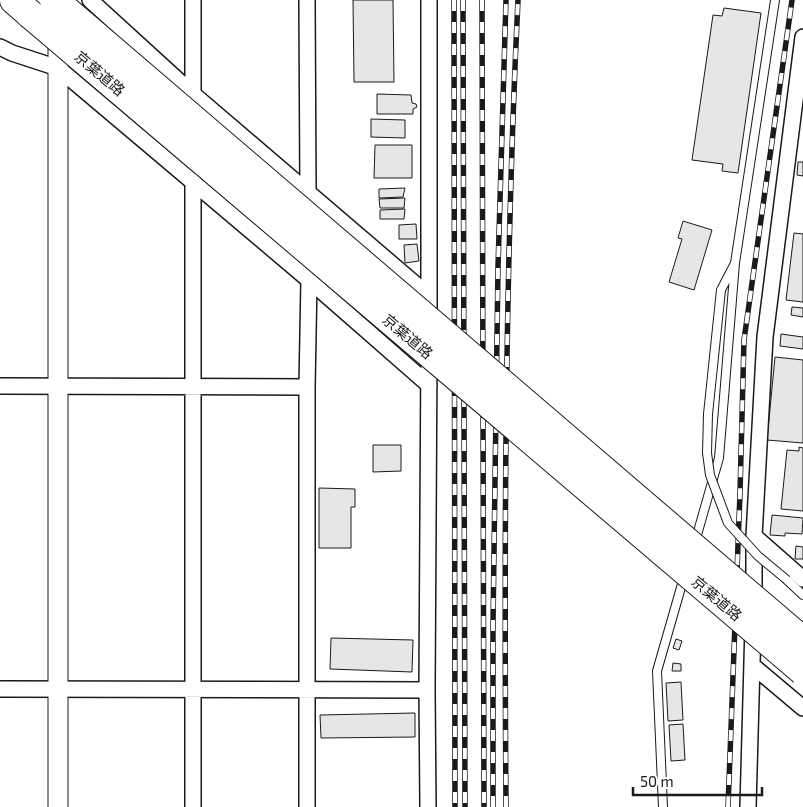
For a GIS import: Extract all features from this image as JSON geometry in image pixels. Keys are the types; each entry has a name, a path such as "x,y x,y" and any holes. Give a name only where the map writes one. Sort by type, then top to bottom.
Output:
{"highway":[{"name":"京葉道路","path":"56,0 803,641"},
{"name":"京葉道路","path":"22,7 803,671"}],"street":[{"path":"56,0 59,387 58,807"},
{"path":"90,0 193,94 428,295"},
{"path":"193,0 193,94"},
{"path":"306,0 308,191"},
{"path":"428,807 429,0"},
{"path":"748,807 753,666 754,536 765,337 801,66 803,37"},
{"path":"0,47 12,53 58,68 309,280 429,385"},
{"path":"193,181 193,807"},
{"path":"307,807 306,387 309,280"},
{"path":"0,386 306,387"},
{"path":"754,536 803,580"},
{"path":"753,666 803,708"},
{"path":"0,689 193,691 427,690"}],"lane":[{"path":"663,807 657,671 719,458 734,263 775,0"},
{"path":"734,263 721,290 708,414 707,453 710,476 728,523 758,556 803,594"}],"building":[{"path":"353,0 393,0 394,82 354,82"},
{"path":"724,8 761,13 738,173 722,171 723,164 692,160 713,15 722,16"},
{"path":"377,94 411,95 412,103 416,104 417,107 413,109 413,114 377,114"},
{"path":"371,119 405,120 405,138 371,137"},
{"path":"375,145 412,145 412,178 374,178"},
{"path":"798,162 803,162 803,176 797,175"},
{"path":"405,188 403,197 379,198 379,189"},
{"path":"405,198 404,208 380,208 379,199"},
{"path":"405,209 404,219 380,219 380,210"},
{"path":"683,221 712,230 694,290 669,282 682,239 678,238"},
{"path":"416,224 417,239 399,239 399,225"},
{"path":"794,233 803,234 803,302 786,300"},
{"path":"417,244 419,261 405,263 404,245"},
{"path":"792,307 803,308 803,317 791,315"},
{"path":"781,334 803,337 803,349 780,346"},
{"path":"775,357 803,360 803,443 767,440"},
{"path":"373,445 401,445 401,471 373,472"},
{"path":"799,447 803,448 803,511 781,509 787,450 799,451"},
{"path":"319,488 355,489 355,507 351,507 351,548 319,548"},
{"path":"772,515 803,518 802,534 785,533 785,536 770,535"},
{"path":"796,546 803,547 803,559 795,559"},
{"path":"331,638 413,640 412,672 330,669"},
{"path":"676,639 682,641 679,650 673,648"},
{"path":"673,663 681,664 681,671 672,671"},
{"path":"681,682 683,720 668,721 666,683"},
{"path":"415,713 415,737 321,738 320,715"},
{"path":"683,724 685,760 671,761 669,725"}],"railway":[{"path":"454,0 455,807"},
{"path":"463,0 465,807"},
{"path":"482,0 484,807"},
{"path":"493,807 493,624 498,267 506,0"},
{"path":"506,807 506,403 510,202 518,0"},
{"path":"728,807 744,340 792,0"}]}
